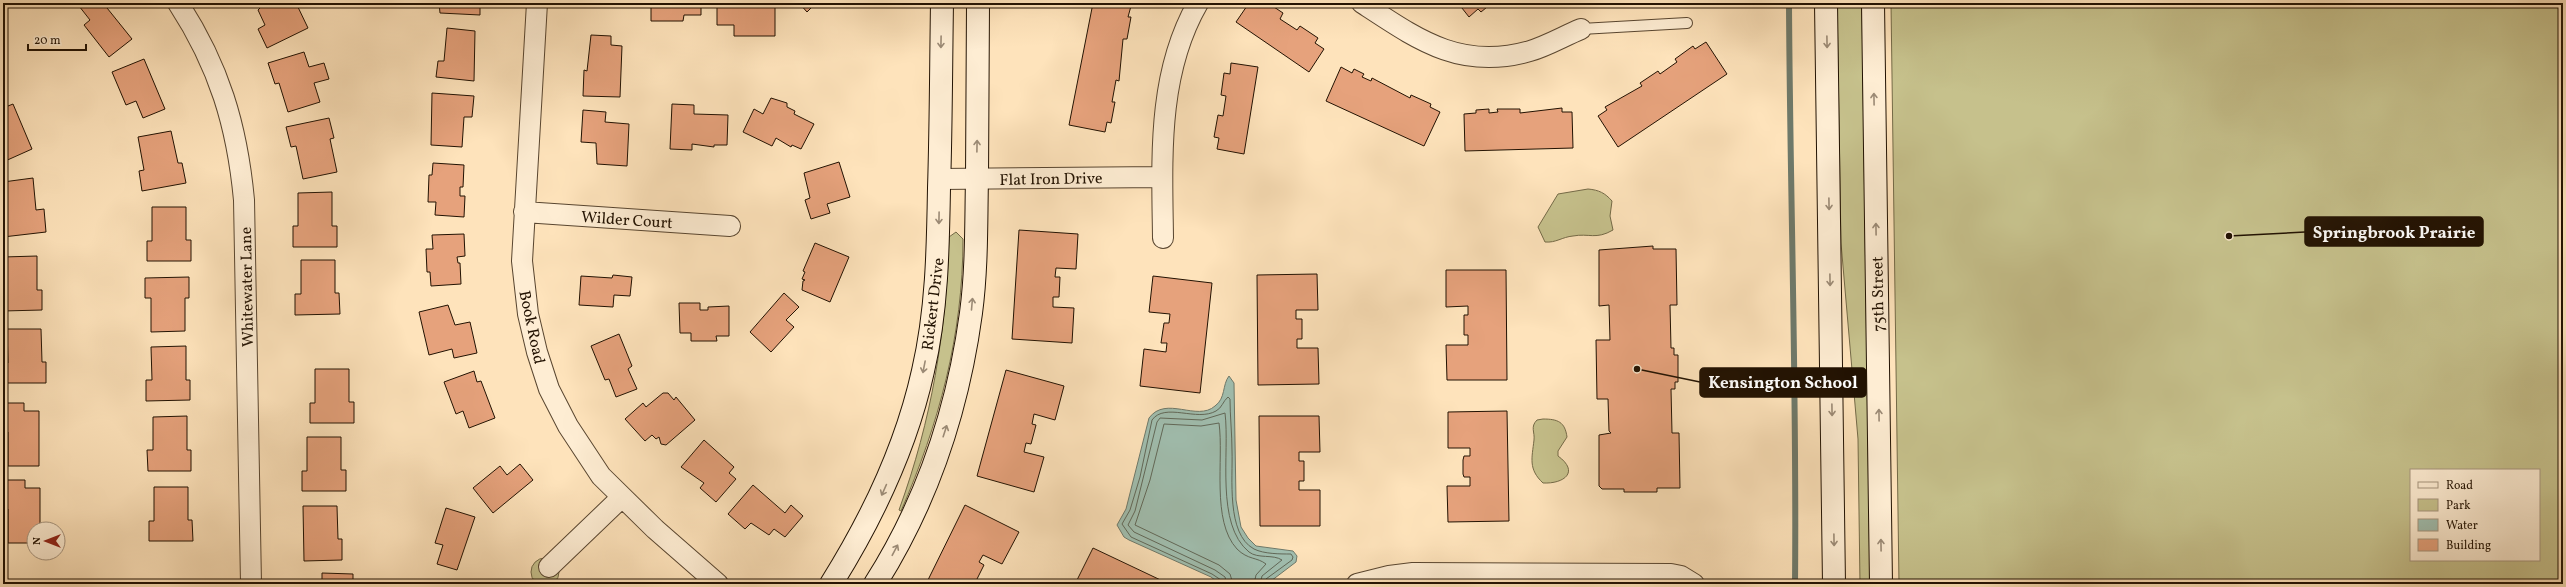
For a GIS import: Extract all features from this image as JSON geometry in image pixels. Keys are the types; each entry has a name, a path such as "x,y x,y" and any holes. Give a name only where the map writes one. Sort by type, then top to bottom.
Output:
{"street":[{"name":"Whitewater Lane","path":"178,3 195,29 222,87 240,159 244,200 250,584"},
{"name":"Book Road","path":"537,3 524,212 524,285 528,314 539,359 549,389 580,447 601,476 718,584"},
{"name":"Rickert Drive","path":"831,584 864,531 889,479 910,420 923,371 935,301 940,179 942,3"},
{"path":"875,584 906,530 932,471 962,370 971,312 976,258 978,3"},
{"path":"1163,238 1162,177 1166,103 1173,61 1181,36 1198,3"},
{"path":"1362,3 1434,47 1477,57 1502,56 1531,51 1580,29"},
{"path":"1826,3 1834,584"},
{"name":"75th Street","path":"1873,3 1881,584"},
{"name":"Flat Iron Drive","path":"940,179 1162,177"},
{"name":"Wilder Court","path":"524,212 730,226"},
{"path":"549,567 622,496"},
{"path":"1357,584 1389,576 1413,573 1672,574 1681,576 1694,584"}],"lane":[{"path":"1580,29 1687,23"}],"green space":[{"path":"1837,3 1862,3 1870,584 1860,584 1858,439 1841,243"},
{"path":"1891,3 2563,3 2563,584 1899,584"},
{"path":"1588,189 1602,192 1612,201 1610,216 1613,230 1597,236 1579,235 1552,242 1545,242 1538,227 1558,194"},
{"path":"956,232 963,239 959,310 953,344 946,378 927,445 901,511 899,510 929,409 941,342 945,307 949,237"},
{"path":"1543,419 1560,422 1565,428 1567,437 1558,451 1558,456 1568,467 1567,476 1551,483 1543,483 1538,478 1532,463 1534,425 1537,420"},
{"path":"545,558 555,562 559,572 555,582 545,586 535,582 531,572 535,562"}],"water":[{"path":"1229,376 1234,383 1236,500 1241,527 1248,538 1256,546 1293,551 1297,556 1296,562 1267,584 1220,584 1211,577 1129,540 1124,537 1117,525 1126,509 1149,418 1156,412 1164,409 1173,408 1191,411 1208,410 1215,406 1221,399 1225,383"}],"building":[{"path":"83,3 103,3 132,39 109,57 84,25 90,20 79,6"},
{"path":"258,3 296,3 308,28 267,48 258,29 265,25 258,10 260,8"},
{"path":"439,3 480,3 480,15 440,13"},
{"path":"651,3 701,3 701,15 684,15 683,21 651,21"},
{"path":"799,3 816,3 807,12"},
{"path":"1093,3 1131,6 1128,17 1131,17 1127,39 1123,39 1119,81 1116,80 1112,102 1115,102 1111,123 1107,122 1105,132 1069,125"},
{"path":"1249,3 1268,3 1283,13 1280,19 1297,30 1300,26 1318,38 1315,43 1324,49 1309,72 1236,22"},
{"path":"1458,3 1492,3 1481,12 1478,9 1469,17"},
{"path":"717,4 775,6 775,36 734,36 734,25 717,25"},
{"path":"447,28 475,31 474,81 436,77 438,61 444,61"},
{"path":"591,35 611,36 611,45 622,46 620,97 583,96 584,70 587,71"},
{"path":"1706,42 1727,74 1618,147 1598,116 1607,110 1605,107 1642,86 1640,83 1658,71 1660,74 1677,62 1675,59 1693,46 1695,49"},
{"path":"304,52 309,67 324,63 329,79 314,83 320,102 288,112 279,83 275,84 268,63"},
{"path":"144,59 165,109 143,118 136,101 126,105 112,72"},
{"path":"1231,63 1258,67 1244,154 1217,149 1219,138 1214,137 1218,115 1223,116 1226,96 1221,95 1224,73 1230,74"},
{"path":"1341,67 1352,73 1354,69 1364,74 1362,77 1371,81 1372,78 1410,98 1411,95 1431,104 1430,107 1440,112 1424,146 1326,101"},
{"path":"432,93 474,96 472,117 464,117 462,147 431,145"},
{"path":"771,98 787,103 787,107 795,111 794,114 814,124 801,149 792,145 791,147 776,138 772,146 743,132 754,109 763,114"},
{"path":"13,104 32,149 3,162 3,108"},
{"path":"672,104 694,105 694,114 728,115 727,145 714,145 714,147 692,144 692,150 670,149"},
{"path":"1562,108 1562,112 1572,112 1573,148 1465,151 1464,114 1476,113 1476,110 1489,109 1489,113 1498,112 1497,109 1520,109 1520,113"},
{"path":"583,110 606,112 605,122 629,124 627,166 597,164 596,143 581,142"},
{"path":"329,118 334,138 330,139 337,172 303,179 296,146 291,147 286,127"},
{"path":"171,131 178,163 182,163 186,183 142,191 139,171 144,170 138,137"},
{"path":"839,162 850,197 827,204 830,213 811,219 805,200 810,198 804,173"},
{"path":"433,163 464,165 463,187 460,187 460,196 465,196 464,217 435,215 436,202 428,202 429,175 432,175"},
{"path":"33,178 36,210 44,209 46,232 3,237 3,182"},
{"path":"332,192 332,226 337,226 337,247 293,247 293,226 298,226 298,193"},
{"path":"152,207 186,207 186,240 191,240 191,261 147,261 147,241 152,241"},
{"path":"1019,230 1078,234 1076,269 1056,268 1055,277 1060,277 1059,297 1053,297 1053,307 1074,308 1072,343 1012,339"},
{"path":"464,234 465,256 457,257 458,263 460,263 461,284 431,286 430,272 427,272 426,249 433,249 432,235"},
{"path":"815,243 849,257 830,302 802,290 803,281 805,280 802,279 805,272 803,271"},
{"path":"1653,246 1653,249 1676,249 1677,305 1670,305 1671,348 1674,348 1674,355 1678,355 1678,382 1675,382 1675,389 1671,389 1672,433 1679,433 1680,488 1657,488 1657,492 1624,492 1624,489 1602,489 1599,486 1599,435 1611,433 1609,431 1608,399 1597,399 1596,340 1610,340 1609,305 1599,306 1599,250"},
{"path":"37,256 37,290 42,290 42,310 3,311 3,257"},
{"path":"301,260 335,260 335,293 339,293 340,314 295,315 295,294 301,294"},
{"path":"1446,270 1506,270 1507,380 1447,380 1446,345 1468,345 1468,335 1464,335 1464,315 1468,315 1468,306 1446,307"},
{"path":"1317,274 1318,310 1296,310 1296,319 1302,319 1302,339 1297,339 1297,348 1318,348 1319,384 1258,385 1257,275"},
{"path":"613,275 632,277 630,296 614,295 613,307 579,305 581,276 612,278"},
{"path":"1153,276 1212,283 1200,393 1140,386 1144,349 1166,352 1167,343 1161,343 1164,323 1169,323 1170,314 1149,312"},
{"path":"189,277 189,298 185,298 185,331 151,332 151,298 145,298 145,278"},
{"path":"784,293 799,307 786,320 794,327 771,352 750,332"},
{"path":"679,303 700,303 700,310 708,310 708,307 729,306 729,336 716,336 717,341 691,341 691,333 680,333"},
{"path":"448,305 455,325 470,322 477,353 454,358 452,349 429,355 419,312"},
{"path":"7,329 41,329 42,362 46,362 46,383 3,383 3,363 8,363"},
{"path":"619,334 632,366 628,369 637,389 616,397 609,379 605,380 591,346"},
{"path":"186,346 186,380 190,380 190,400 146,401 146,380 152,380 151,347"},
{"path":"315,369 349,369 349,402 354,402 354,423 310,423 310,403 315,403"},
{"path":"1006,370 1064,386 1055,420 1034,414 1032,424 1036,425 1031,444 1026,443 1024,452 1044,457 1034,492 977,476"},
{"path":"474,371 477,382 481,381 495,418 469,428 463,411 456,414 444,382"},
{"path":"663,393 668,393 674,400 676,397 695,420 666,445 661,444 659,437 656,439 652,435 645,441 625,419 643,403 646,407"},
{"path":"3,403 24,403 24,411 39,411 39,466 8,466 8,432 3,432"},
{"path":"1507,411 1509,521 1448,522 1447,486 1470,486 1470,477 1464,477 1463,474 1463,460 1464,456 1470,456 1470,448 1448,448 1448,412"},
{"path":"187,416 187,450 191,450 191,471 148,471 147,450 153,450 153,417"},
{"path":"1259,416 1319,416 1320,452 1299,452 1299,461 1304,461 1304,481 1299,481 1299,490 1320,490 1320,526 1260,526"},
{"path":"307,437 341,437 341,470 346,470 346,491 302,491 302,471 307,471"},
{"path":"704,440 734,467 729,473 736,479 716,502 700,488 704,483 681,467"},
{"path":"520,464 533,480 493,513 473,488 500,466 507,475"},
{"path":"3,480 25,480 25,488 40,488 40,521 26,521 26,543 8,543 8,509 3,509"},
{"path":"753,485 785,513 791,505 803,516 785,537 774,529 769,535 751,523 745,529 728,514"},
{"path":"154,487 188,487 188,520 192,520 193,541 149,541 149,521 154,521"},
{"path":"965,505 1019,532 1002,564 983,555 979,562 984,565 975,583 971,581 969,584 926,584"},
{"path":"303,506 337,506 338,539 342,539 342,560 304,561"},
{"path":"446,508 475,517 457,570 437,564 443,545 435,543"},
{"path":"1093,548 1169,584 1075,584"},
{"path":"322,573 353,574 353,584 322,584"}],"waterway":[{"path":"1789,3 1795,439 1795,584"}],"place":[{"name":"Springbrook Prairie","path":"2229,236"},
{"name":"Kensington School","path":"1637,369"}]}
